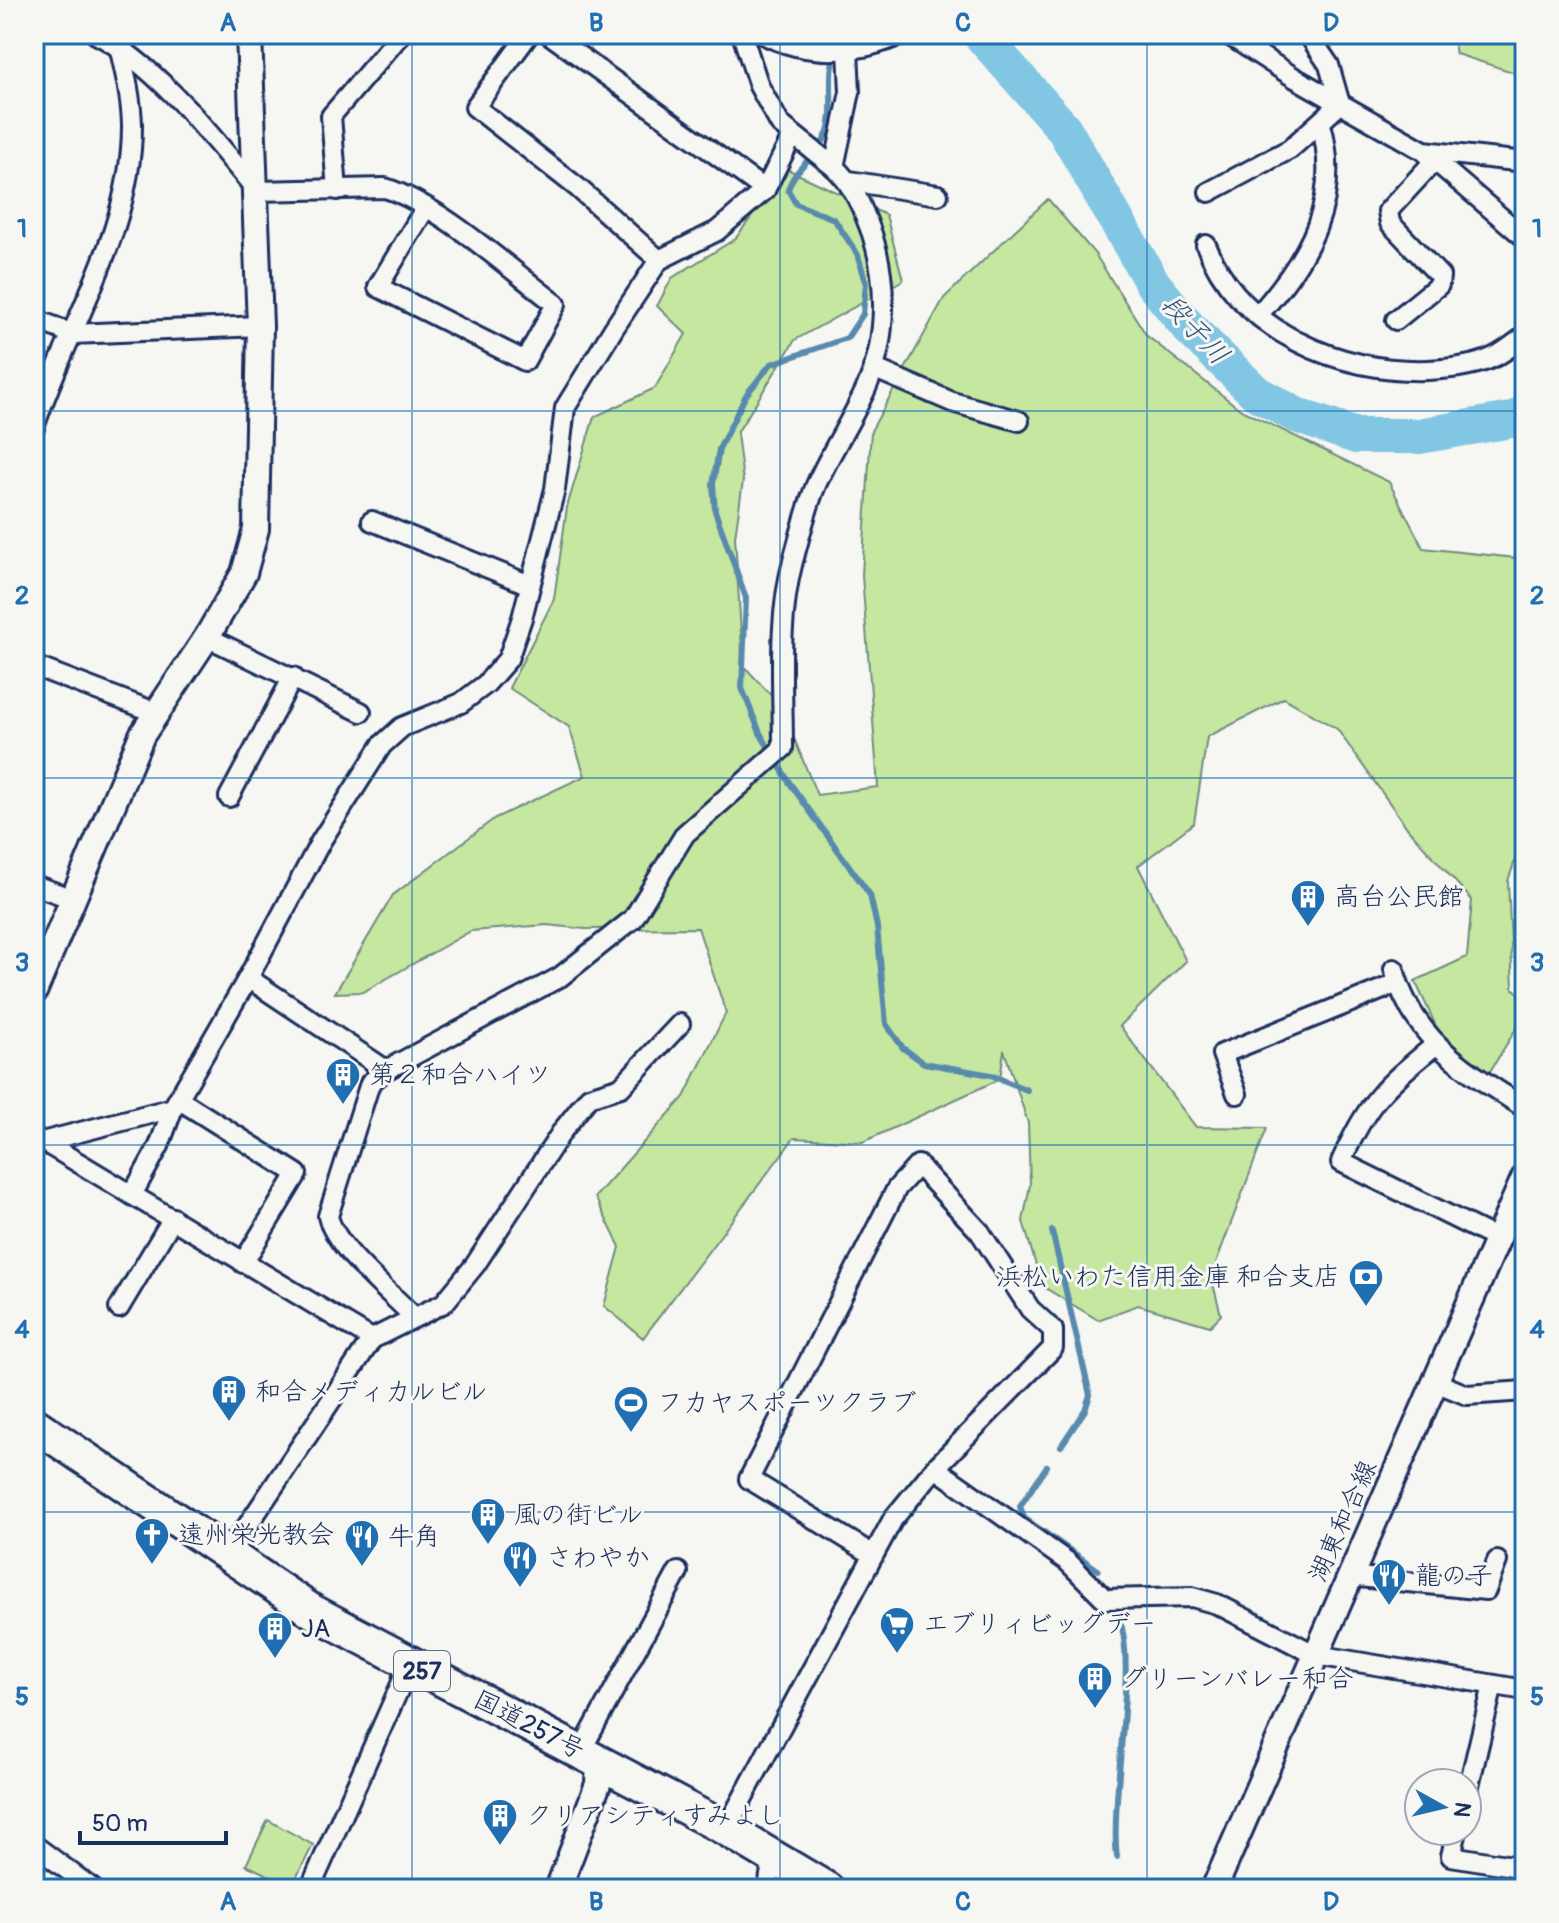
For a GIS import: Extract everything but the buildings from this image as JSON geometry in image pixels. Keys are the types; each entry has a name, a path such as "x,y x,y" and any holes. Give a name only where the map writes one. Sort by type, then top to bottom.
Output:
{"highway":[{"name":"国道257号","path":"34,1424 312,1611 726,1829 827,1889"}],"street":[{"path":"96,34 118,41 212,138 257,191"},
{"path":"34,992 142,735 207,637 244,573 256,529 260,326 249,34"},
{"path":"337,190 331,116 401,34"},
{"path":"529,34 475,107 577,187 659,260"},
{"path":"549,34 765,190"},
{"path":"414,1317 345,1246 328,1216 370,1083 386,1070 560,977 633,919 685,834 782,749 782,625 792,564 815,487 863,397 873,368 885,305 880,258 849,181 780,124 759,86 742,34"},
{"path":"763,34 778,42 824,50 847,50 902,34"},
{"path":"1227,34 1429,156 1525,238"},
{"path":"1308,34 1329,65 1340,104"},
{"path":"34,428 106,250 128,165 132,125 128,81 118,41"},
{"path":"829,163 850,92 847,50"},
{"path":"1209,192 1290,149 1340,104"},
{"path":"1259,314 1291,277 1311,243 1325,199 1330,157 1321,124"},
{"path":"132,1195 159,1146 175,1103 248,978 321,841 382,745 402,727 461,703 486,684 508,659 555,489 565,408 659,260 717,231 765,190 799,139"},
{"path":"1429,156 1525,162"},
{"path":"1396,320 1439,285 1440,276 1390,223 1388,211 1429,156"},
{"path":"849,181 938,195"},
{"path":"257,191 385,188 426,207 556,304 525,361 378,287 426,207"},
{"path":"1206,245 1215,266 1259,314 1297,343 1341,361 1404,370 1447,369 1493,358 1525,336"},
{"path":"34,319 73,334 260,326"},
{"path":"873,368 952,402 1019,421"},
{"path":"372,521 530,585"},
{"path":"207,637 361,712"},
{"path":"34,666 157,713"},
{"path":"229,797 293,677"},
{"path":"34,885 73,899"},
{"path":"1237,1094 1222,1054 1396,976 1434,1046 1525,1108"},
{"path":"248,978 386,1070"},
{"path":"228,1555 372,1339 444,1303 475,1265 563,1130 589,1097 621,1087 680,1024"},
{"path":"1434,1046 1387,1084 1362,1115 1341,1162 1497,1239"},
{"path":"39,1143 175,1103 297,1174 243,1263"},
{"path":"39,1143 173,1218 372,1339"},
{"path":"726,1829 893,1519 935,1468 1053,1348 1053,1330 1030,1309 980,1232 918,1165 897,1188 749,1479 872,1554"},
{"name":"湖東和合線","path":"1214,1889 1525,1176"},
{"path":"119,1308 173,1218"},
{"path":"1435,1382 1467,1395 1525,1391"},
{"path":"935,1468 1068,1562 1105,1599 1192,1597 1217,1604 1316,1655 1525,1690"},
{"path":"1349,1576 1486,1590 1497,1561"},
{"path":"558,1889 598,1784 590,1756 678,1572"},
{"path":"310,1889 402,1682 405,1662"},
{"path":"1473,1767 1493,1685"},
{"path":"34,1845 93,1889"},
{"path":"1453,1847 1451,1856 1525,1868"},
{"path":"768,1889 773,1855"}],"green space":[{"path":"1452,34 1525,34 1525,76 1456,54"},
{"path":"787,169 886,215 903,280 795,340 737,433 743,481 735,537 743,665 781,706 817,795 878,787 862,575 871,431 944,298 1048,199 1095,254 1147,336 1241,410 1389,482 1423,548 1525,559 1525,630 1517,632 1522,672 1525,832 1508,881 1513,988 1525,999 1525,1014 1489,1073 1444,1043 1415,981 1467,957 1472,900 1408,829 1337,729 1284,698 1207,737 1194,823 1138,866 1186,961 1120,1026 1196,1127 1267,1128 1211,1276 1221,1315 1210,1326 1138,1305 1098,1320 1042,1286 1023,1221 1030,1185 1028,1123 1004,1050 1000,1079 863,1142 794,1138 643,1338 604,1306 620,1247 595,1197 684,1097 726,1013 698,928 585,929 547,925 471,931 363,992 335,993 393,895 495,818 585,776 569,727 509,688 554,599 567,507 594,417 655,388 686,334 657,306 672,278 735,239"},
{"path":"268,1820 313,1845 292,1886 246,1865"}],"waterway":[{"path":"850,34 835,53 832,65 831,116 826,137 796,174 788,190 796,204 834,219 858,255 866,283 863,314 847,338 771,364 746,395 719,449 713,484 715,511 746,598 742,688 760,733 789,782 870,895 877,927 886,1024 903,1048 924,1063 991,1075 1027,1090"},
{"name":"段子川","path":"980,34 1064,129 1153,284 1190,329 1256,393 1296,415 1356,436 1419,436 1511,420 1525,413"},
{"path":"1052,1231 1090,1395 1085,1410 1061,1446"},
{"path":"1047,1466 1020,1506 1024,1518 1098,1570"},
{"path":"1116,1612 1123,1632 1126,1659 1117,1799 1117,1857"}],"place":[{"name":"高台公民館","path":"1308,928"},
{"name":"第２和合ハイツ","path":"343,1106"},
{"name":"浜松いわた信用金庫 和合支店","path":"1366,1308"},
{"name":"和合メディカルビル","path":"229,1423"},
{"name":"フカヤスポーツクラブ","path":"631,1434"},
{"name":"風の街ビル","path":"488,1546"},
{"name":"遠州栄光教会","path":"152,1566"},
{"name":"牛角","path":"362,1568"},
{"name":"さわやか","path":"520,1589"},
{"name":"龍の子","path":"1389,1607"},
{"name":"エブリィビッグデー","path":"897,1655"},
{"name":"JA","path":"275,1660"},
{"name":"グリーンバレー和合","path":"1095,1710"},
{"name":"クリアシティすみよし","path":"500,1847"}]}
